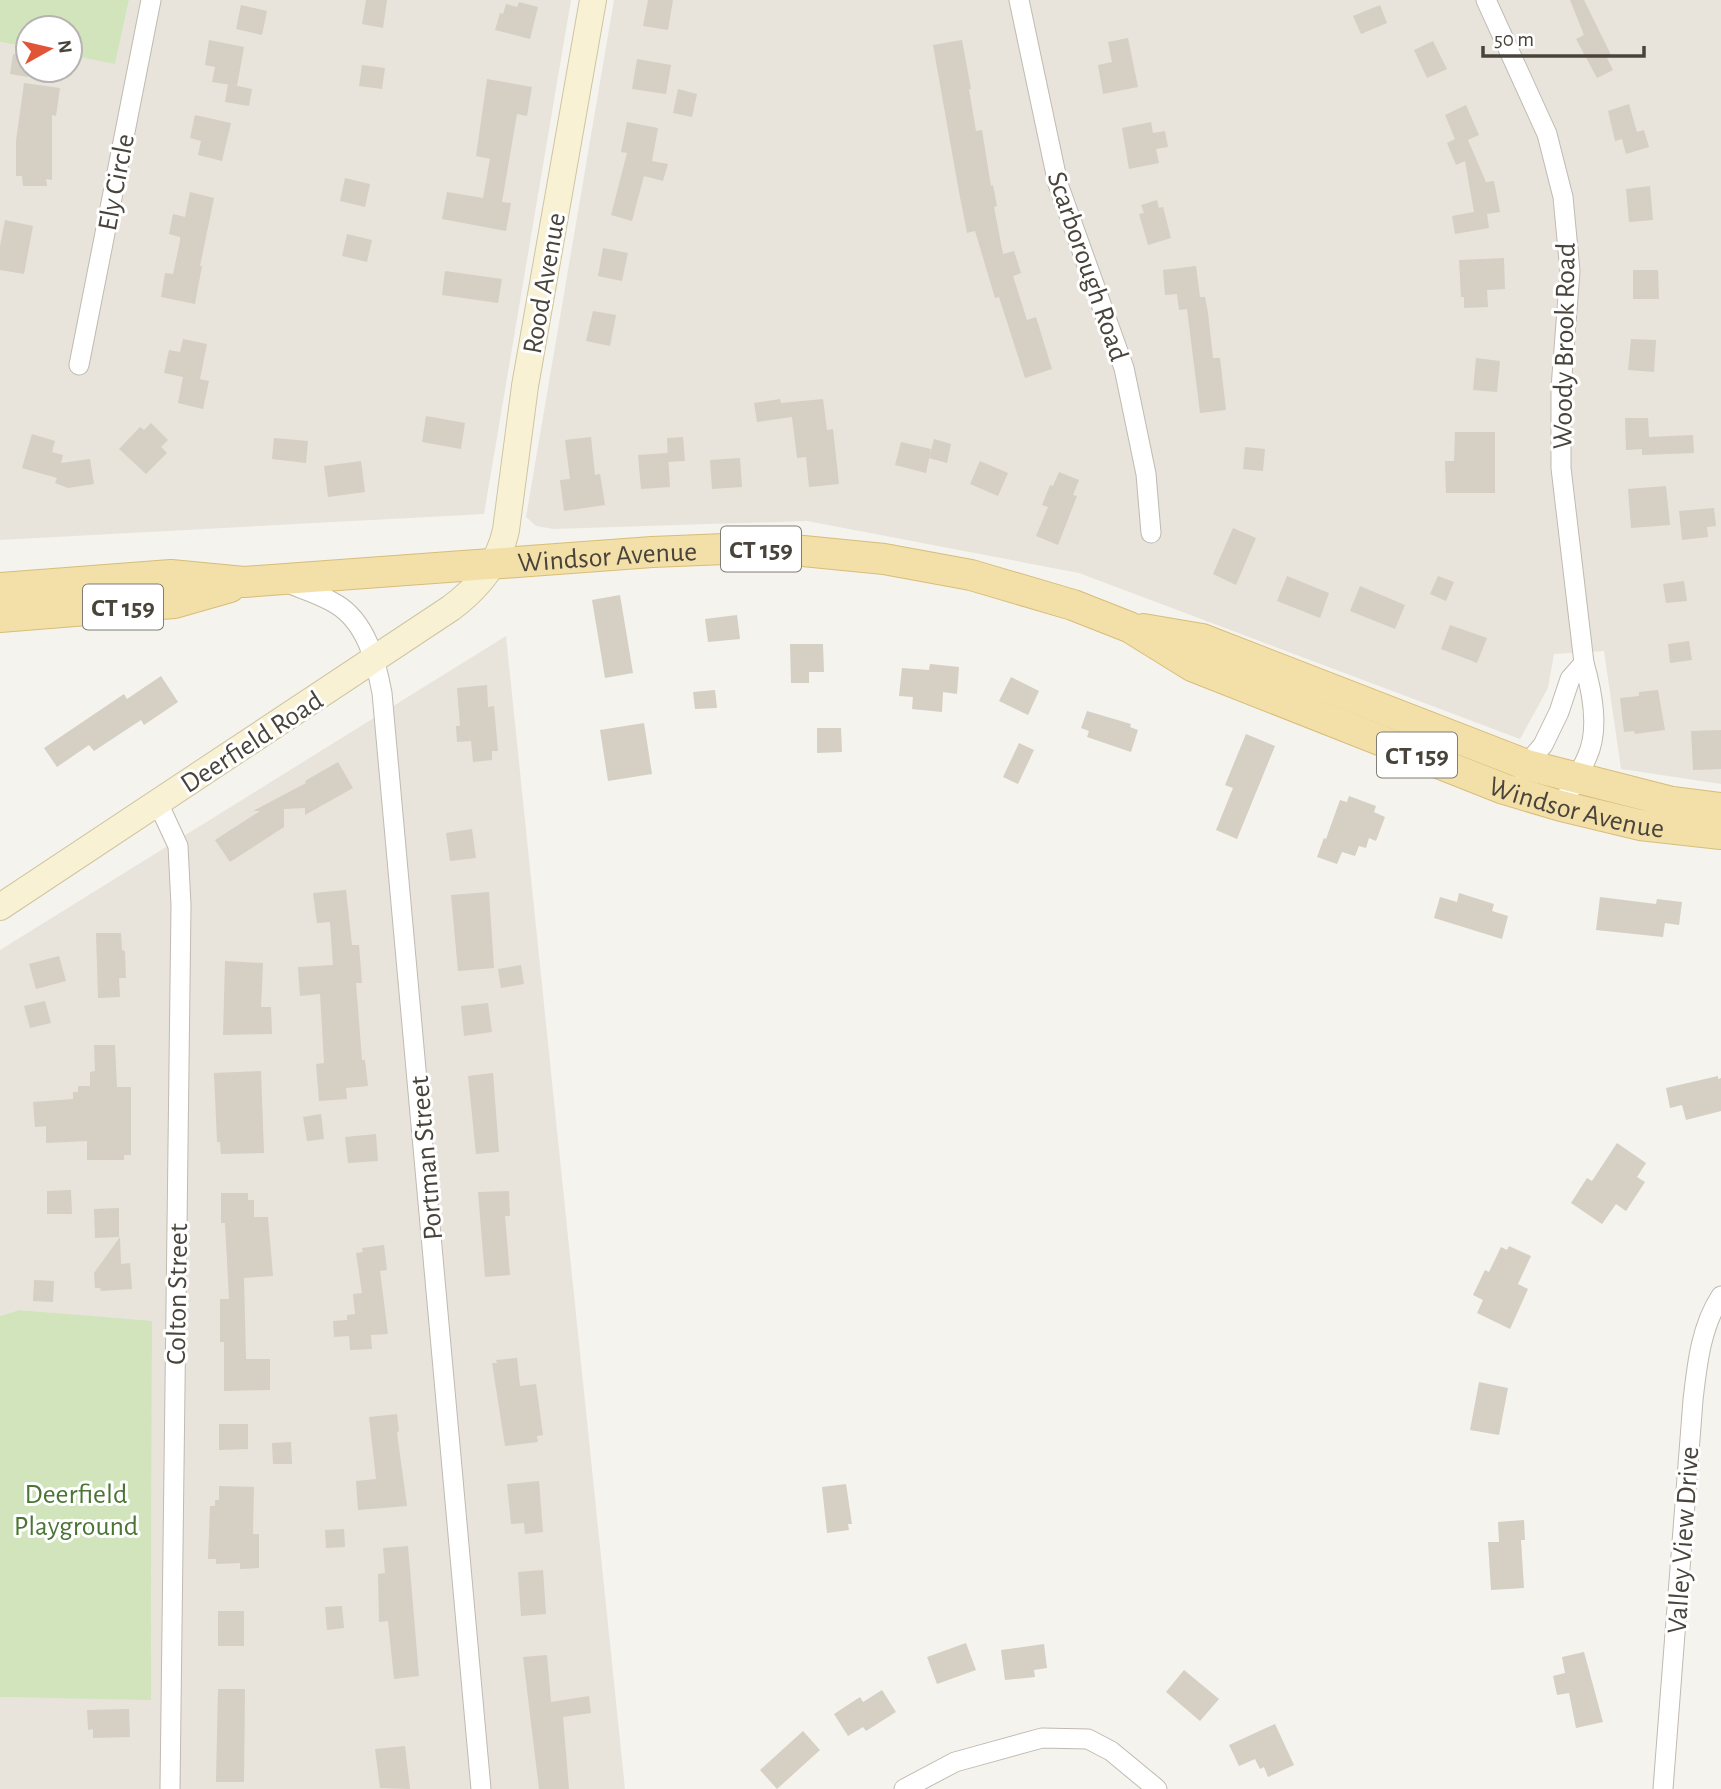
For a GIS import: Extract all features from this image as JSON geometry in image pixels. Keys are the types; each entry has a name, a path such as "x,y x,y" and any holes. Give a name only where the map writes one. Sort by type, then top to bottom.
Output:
{"main road":[{"name":"Windsor Avenue","path":"0,588 171,575 244,582 725,549 829,553 895,561 971,575 1047,596 1129,627 1192,666 1504,789 1640,825 1721,834"},
{"name":"Windsor Avenue","path":"0,617 174,603 244,582"},
{"name":"Windsor Avenue","path":"1129,627 1202,639 1527,765 1672,802 1721,808"}],"street":[{"name":"Ely Circle","path":"79,365 151,0"},
{"name":"Rood Avenue","path":"494,564 501,551 506,530 525,386 593,0"},
{"name":"Scarborough Road","path":"1019,0 1058,184 1124,368 1144,463 1151,533"},
{"name":"Woody Brook Road","path":"1486,0 1546,134 1563,197 1570,271 1561,388 1560,468 1584,663 1591,687 1594,716 1589,754 1561,806"},
{"name":"Deerfield Road","path":"0,907 461,601 494,564"},
{"name":"Portman Street","path":"278,579 331,601 346,612 364,635 374,659 384,710 481,1789"},
{"path":"1504,789 1544,745 1570,680 1584,663"},
{"name":"Colton Street","path":"158,803 178,846 181,905 170,1789"},
{"name":"Valley View Drive","path":"1663,1789 1693,1400 1699,1351 1713,1308 1721,1296"},
{"path":"904,1789 955,1762 1042,1738 1088,1739 1111,1751 1157,1789"}],"shaded area":[{"path":"129,0 571,0 484,514 0,540 0,42 14,44 14,84 84,84 84,57 115,63"},
{"path":"614,0 1721,0 1721,784 1621,769 1604,651 1554,654 1548,688 1520,739 1079,573 807,521 553,529 536,526 526,517"},
{"path":"506,636 625,1789 0,1789 0,1697 151,1699 152,1322 19,1310 0,1316 0,950"}],"green space":[{"path":"0,0 129,0 115,64 84,58 84,14 14,14 14,44 0,42"},
{"name":"Deerfield Playground","path":"19,1310 152,1321 151,1700 0,1697 0,1316"}],"building":[{"path":"366,0 387,0 383,28 362,24"},
{"path":"648,0 673,0 668,30 643,26"},
{"path":"1570,0 1584,0 1611,55 1607,58 1613,70 1597,78 1576,39 1584,35"},
{"path":"519,2 538,7 530,39 495,30 506,4 517,7"},
{"path":"241,5 267,11 262,35 236,29"},
{"path":"1380,5 1387,23 1361,34 1353,16"},
{"path":"1128,38 1138,87 1103,94 1098,65 1112,62 1108,42"},
{"path":"209,40 244,47 237,86 212,82 215,67 205,65"},
{"path":"962,40 976,131 982,130 1003,254 1014,251 1021,273 1013,276 1027,320 1036,317 1052,369 1025,378 999,297 995,298 975,231 967,233 959,192 933,45"},
{"path":"1433,41 1447,69 1427,78 1414,50"},
{"path":"13,54 14,54 14,75 10,74"},
{"path":"637,59 671,65 666,94 632,89"},
{"path":"362,65 385,68 382,89 359,86"},
{"path":"487,79 532,87 527,116 517,114 502,202 511,203 506,231 442,219 447,192 483,198 490,159 476,156"},
{"path":"24,84 60,88 56,116 52,115 52,180 46,179 47,186 23,186 22,176 16,176 16,141"},
{"path":"228,84 252,89 249,106 225,102"},
{"path":"678,89 697,94 692,117 673,113"},
{"path":"1629,104 1637,132 1644,130 1649,147 1626,154 1622,139 1615,141 1608,111"},
{"path":"1466,105 1479,135 1468,140 1486,182 1494,181 1500,212 1487,214 1489,228 1455,234 1452,216 1474,212 1465,161 1456,165 1447,143 1455,139 1445,115"},
{"path":"195,115 231,123 222,161 198,155 201,141 190,138"},
{"path":"627,122 658,128 652,161 668,164 663,181 644,176 632,221 611,215 627,153 621,152"},
{"path":"1151,122 1153,133 1165,131 1168,147 1156,149 1159,163 1129,169 1122,128"},
{"path":"345,178 370,184 365,207 340,201"},
{"path":"1650,186 1653,220 1629,222 1626,189"},
{"path":"190,192 214,198 195,304 161,297 165,273 173,274 180,241 180,237 169,234 173,214 185,217"},
{"path":"1157,200 1159,208 1163,207 1171,238 1148,245 1139,214 1144,213 1141,205"},
{"path":"5,220 33,226 24,274 0,270 0,246"},
{"path":"347,234 372,240 367,262 342,256"},
{"path":"603,248 628,253 622,281 598,276"},
{"path":"1504,258 1505,289 1487,290 1488,307 1464,308 1459,260"},
{"path":"1196,266 1200,297 1205,297 1208,313 1213,358 1220,358 1226,410 1200,413 1187,309 1179,310 1177,294 1165,295 1163,270"},
{"path":"1633,270 1658,270 1659,299 1633,299"},
{"path":"445,271 502,279 498,303 442,295"},
{"path":"593,311 616,315 610,346 586,341"},
{"path":"183,339 207,344 200,379 209,381 203,409 178,403 183,377 164,373 169,350 180,352"},
{"path":"1631,339 1656,340 1654,372 1628,370"},
{"path":"1476,358 1500,361 1497,392 1473,390"},
{"path":"780,399 781,403 823,399 827,430 833,429 839,484 809,487 806,457 797,458 792,417 757,422 754,403"},
{"path":"426,416 465,423 461,449 422,442"},
{"path":"1625,418 1648,418 1649,437 1693,435 1694,453 1642,455 1642,449 1626,450"},
{"path":"151,423 168,440 161,447 167,453 146,474 119,449 140,427 144,430"},
{"path":"1455,432 1495,432 1495,493 1446,493 1445,461 1454,461"},
{"path":"32,434 55,441 52,452 63,455 61,463 90,459 94,484 68,488 55,483 57,478 22,468"},
{"path":"591,437 595,475 600,474 605,505 564,511 560,480 570,479 565,440"},
{"path":"683,437 685,461 668,462 667,438"},
{"path":"274,438 308,441 306,463 272,459"},
{"path":"934,439 951,444 947,463 929,458"},
{"path":"901,442 931,449 926,473 895,465"},
{"path":"1245,447 1265,449 1263,471 1243,469"},
{"path":"668,453 670,487 641,489 638,455"},
{"path":"740,458 742,487 712,489 710,460"},
{"path":"361,461 365,492 328,497 324,466"},
{"path":"980,461 1008,473 998,496 970,484"},
{"path":"1059,472 1079,480 1073,495 1077,496 1058,545 1036,536 1048,507 1042,505"},
{"path":"1666,486 1670,525 1631,528 1628,489"},
{"path":"1714,508 1716,526 1707,527 1708,537 1682,540 1679,511"},
{"path":"1233,528 1256,538 1236,585 1213,574"},
{"path":"1287,576 1329,593 1320,618 1277,601"},
{"path":"1438,576 1454,582 1446,601 1430,594"},
{"path":"1684,581 1687,601 1666,603 1663,584"},
{"path":"1360,586 1405,605 1395,629 1350,611"},
{"path":"620,595 633,673 605,678 592,600"},
{"path":"737,615 740,639 708,642 705,619"},
{"path":"1450,625 1487,638 1477,663 1441,649"},
{"path":"1689,641 1692,660 1670,663 1668,644"},
{"path":"790,644 823,644 824,672 809,672 809,683 791,683"},
{"path":"930,664 959,667 957,694 943,692 942,712 912,709 913,697 899,696 902,668 929,670"},
{"path":"161,676 178,702 144,725 141,720 94,751 89,745 57,767 44,748 124,694 127,699"},
{"path":"1011,677 1039,691 1028,715 999,701"},
{"path":"487,685 488,707 494,706 498,751 492,751 492,760 473,762 471,741 457,742 456,726 460,726 457,688"},
{"path":"715,690 717,708 695,709 693,692"},
{"path":"1658,690 1665,730 1635,734 1634,731 1624,732 1620,698"},
{"path":"1087,711 1131,724 1130,727 1138,730 1131,752 1087,737 1089,731 1081,728"},
{"path":"644,723 652,774 608,781 600,730"},
{"path":"817,728 841,728 842,752 817,753"},
{"path":"1721,730 1721,769 1693,770 1691,731"},
{"path":"1246,734 1275,746 1237,839 1216,830 1233,788 1225,785"},
{"path":"1019,743 1034,750 1018,784 1003,777"},
{"path":"338,762 353,788 305,815 305,808 284,809 284,827 230,862 215,840 260,811 253,811 306,783 305,781"},
{"path":"1349,796 1376,806 1374,812 1385,817 1376,841 1369,838 1366,848 1359,846 1355,856 1342,852 1337,864 1317,857 1340,800 1347,802"},
{"path":"472,829 476,858 450,861 446,833"},
{"path":"346,890 352,945 359,945 362,983 356,983 362,1060 365,1060 368,1086 346,1088 347,1099 319,1101 316,1064 324,1063 320,994 300,996 298,967 333,965 330,922 317,923 313,893"},
{"path":"489,892 494,968 458,971 451,895"},
{"path":"1459,893 1494,904 1492,911 1508,916 1502,939 1434,918 1440,897 1457,902"},
{"path":"1600,897 1656,904 1657,899 1682,902 1679,925 1665,923 1663,937 1596,930"},
{"path":"96,933 121,933 126,978 119,978 120,997 98,998"},
{"path":"59,956 66,981 36,989 29,964"},
{"path":"225,961 263,963 261,1007 271,1007 272,1034 223,1035"},
{"path":"521,965 524,984 501,988 498,969"},
{"path":"45,1001 51,1023 30,1028 24,1006"},
{"path":"488,1003 492,1032 464,1036 461,1006"},
{"path":"94,1045 115,1045 117,1087 131,1087 131,1155 124,1155 124,1160 87,1160 87,1141 46,1143 46,1126 35,1127 33,1102 73,1099 73,1092 78,1092 78,1086 90,1086 90,1072 95,1071"},
{"path":"261,1071 264,1153 221,1154 220,1142 217,1142 214,1073"},
{"path":"493,1073 499,1152 476,1154 468,1076"},
{"path":"1718,1076 1718,1079 1721,1078 1721,1111 1686,1120 1682,1105 1670,1108 1666,1088"},
{"path":"321,1114 324,1139 307,1141 303,1117"},
{"path":"376,1134 378,1161 348,1163 345,1137"},
{"path":"1617,1143 1646,1163 1637,1177 1645,1182 1626,1211 1616,1204 1602,1224 1571,1203 1587,1178 1592,1181"},
{"path":"71,1190 72,1214 47,1214 47,1191"},
{"path":"509,1191 510,1216 505,1216 510,1275 485,1277 478,1192"},
{"path":"221,1193 248,1193 248,1200 254,1200 254,1217 268,1217 273,1276 244,1278 246,1359 270,1359 270,1390 224,1391 224,1342 220,1342 220,1299 229,1299 225,1223 221,1223"},
{"path":"119,1208 119,1237 95,1238 94,1209"},
{"path":"120,1237 121,1264 130,1263 132,1289 101,1291 100,1288 95,1288 94,1273"},
{"path":"384,1245 387,1270 380,1271 388,1334 371,1335 372,1349 350,1350 349,1336 334,1337 333,1321 347,1320 347,1315 355,1314 353,1294 362,1293 356,1253 363,1252 362,1248"},
{"path":"1509,1246 1531,1256 1518,1284 1528,1289 1510,1329 1477,1313 1483,1300 1473,1295 1485,1270 1489,1272 1501,1247 1507,1250"},
{"path":"34,1280 54,1281 53,1302 33,1301"},
{"path":"517,1358 520,1386 536,1384 543,1435 537,1436 538,1442 505,1446 492,1363 497,1363 496,1360"},
{"path":"1479,1382 1508,1388 1499,1435 1470,1430"},
{"path":"397,1414 407,1506 358,1510 356,1481 376,1479 369,1417"},
{"path":"219,1424 248,1424 248,1449 219,1450"},
{"path":"291,1442 292,1464 273,1464 272,1443"},
{"path":"539,1481 543,1532 525,1534 524,1523 511,1524 507,1484"},
{"path":"846,1484 852,1524 848,1524 849,1530 827,1533 822,1487"},
{"path":"219,1486 254,1487 253,1534 259,1534 259,1568 240,1569 240,1563 216,1564 216,1559 208,1559 210,1506 215,1506 215,1500 219,1500"},
{"path":"1524,1520 1525,1540 1521,1540 1524,1588 1491,1590 1488,1542 1499,1542 1498,1522"},
{"path":"344,1529 345,1547 326,1548 325,1530"},
{"path":"408,1546 419,1676 394,1679 388,1621 379,1622 378,1574 385,1573 383,1548"},
{"path":"543,1570 546,1614 521,1616 518,1572"},
{"path":"342,1606 344,1628 327,1630 325,1607"},
{"path":"218,1611 244,1611 244,1646 218,1646"},
{"path":"966,1643 976,1670 937,1684 927,1657"},
{"path":"1044,1644 1047,1668 1034,1670 1035,1677 1005,1680 1001,1650"},
{"path":"1584,1652 1603,1722 1576,1728 1569,1693 1557,1695 1553,1676 1565,1673 1562,1657"},
{"path":"547,1655 551,1702 589,1696 591,1713 563,1717 569,1789 539,1789 523,1657"},
{"path":"1184,1670 1219,1699 1200,1721 1166,1692"},
{"path":"218,1689 245,1689 244,1782 216,1782"},
{"path":"882,1690 896,1712 866,1731 863,1727 848,1736 834,1714 860,1697 863,1702"},
{"path":"129,1709 130,1737 93,1738 93,1729 88,1730 87,1710"},
{"path":"1275,1724 1294,1765 1268,1777 1264,1767 1260,1769 1255,1759 1239,1766 1229,1745"},
{"path":"803,1731 820,1750 777,1789 760,1770"},
{"path":"405,1746 410,1789 380,1788 375,1749"}]}
